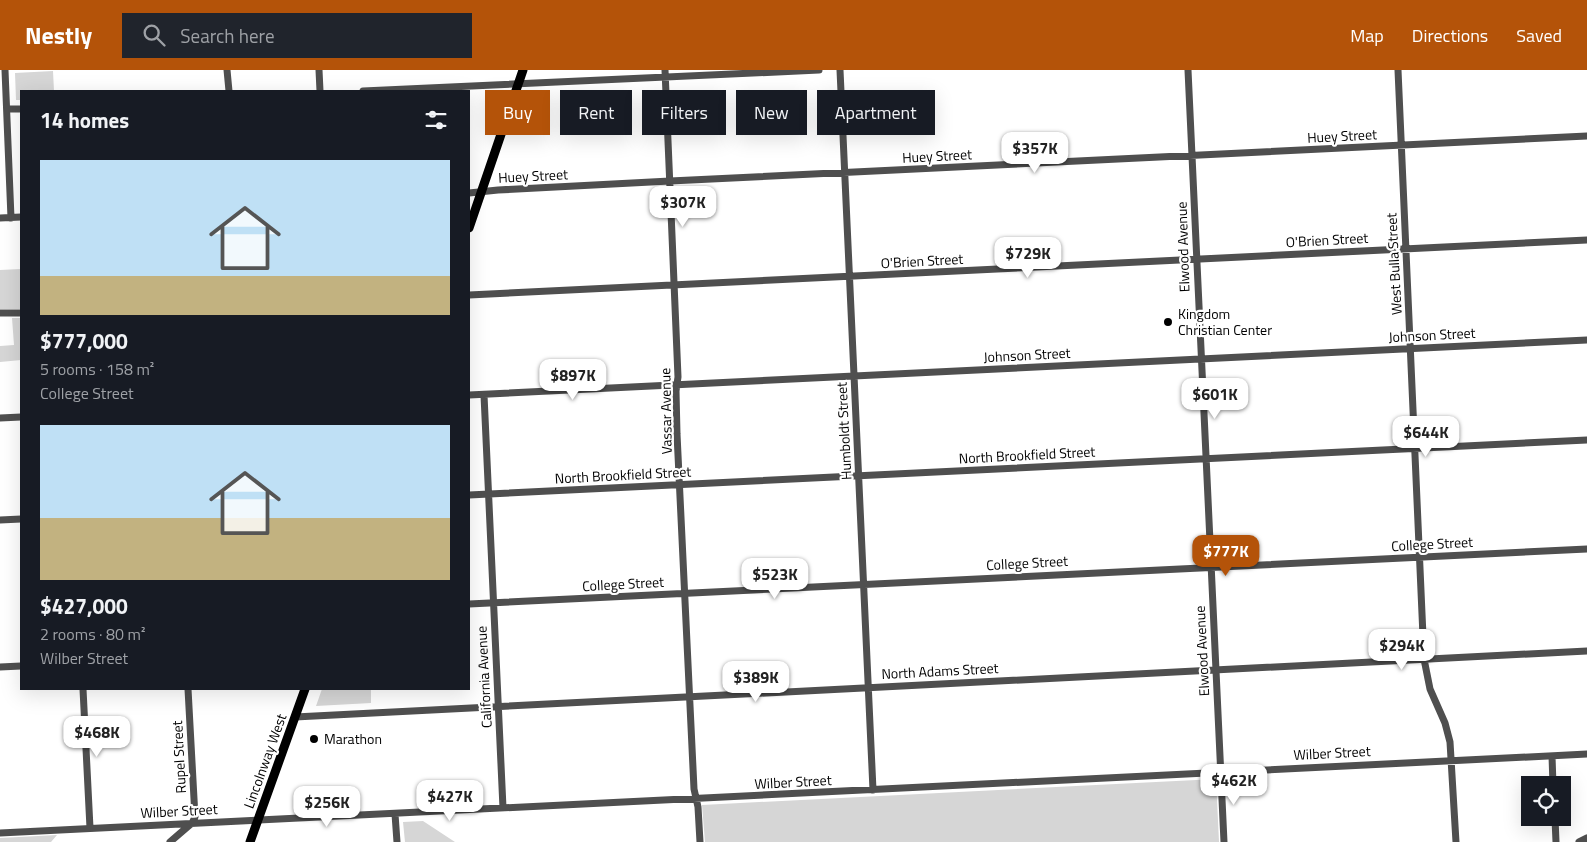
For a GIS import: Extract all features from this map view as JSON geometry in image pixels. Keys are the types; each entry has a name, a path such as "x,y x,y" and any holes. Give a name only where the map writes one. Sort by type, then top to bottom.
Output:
{"main road":[{"path":"470,225 523,70"},
{"name":"Lincolnway West","path":"250,842 305,690"}],"street":[{"path":"5,70 12,218"},
{"path":"228,70 229,90"},
{"path":"319,70 320,90"},
{"path":"385,90 517,84 665,74 820,70"},
{"name":"Humboldt Street","path":"840,70 873,790"},
{"name":"Elwood Avenue","path":"1188,70 1224,842"},
{"name":"West Bulla Street","path":"1398,70 1424,659 1430,688 1449,736 1456,842"},
{"name":"Vassar Avenue","path":"665,74 678,377 676,385 680,485 690,696 700,842"},
{"path":"7,109 20,109"},
{"name":"Huey Street","path":"470,193 670,181 1587,136"},
{"path":"0,218 20,217"},
{"name":"O'Brien Street","path":"470,295 1587,240"},
{"path":"0,313 20,313"},
{"name":"Johnson Street","path":"470,395 1587,340"},
{"name":"California Avenue","path":"484,395 503,808"},
{"path":"0,418 20,417"},
{"name":"North Brookfield Street","path":"470,495 1587,440"},
{"path":"0,520 20,519"},
{"name":"College Street","path":"470,604 1587,549"},
{"name":"North Adams Street","path":"295,717 498,705 1587,651"},
{"path":"0,667 20,666"},
{"path":"83,690 90,828"},
{"name":"Rupel Street","path":"188,690 195,817 192,823"},
{"name":"Wilber Street","path":"0,833 1587,754"},
{"path":"1552,756 1553,776"},
{"path":"395,814 397,842"},
{"path":"170,842 192,823"},
{"path":"1555,826 1556,842"},
{"path":"1579,842 1587,838"}],"shaded area":[{"path":"53,71 54,90 20,90 20,100 16,100 15,73"},
{"path":"20,269 20,309 0,309 0,270"},
{"path":"12,318 20,318 20,360 0,362 0,346 14,345"},
{"path":"322,690 371,690 371,703 316,706"},
{"path":"1216,779 1219,842 705,842 702,805"},
{"path":"423,821 455,842 405,842 403,822"},
{"path":"57,835 51,842 0,842 0,838"}],"place":[{"name":"Kingdom Christian Center","path":"1168,322"},
{"name":"Marathon","path":"314,739"}]}
